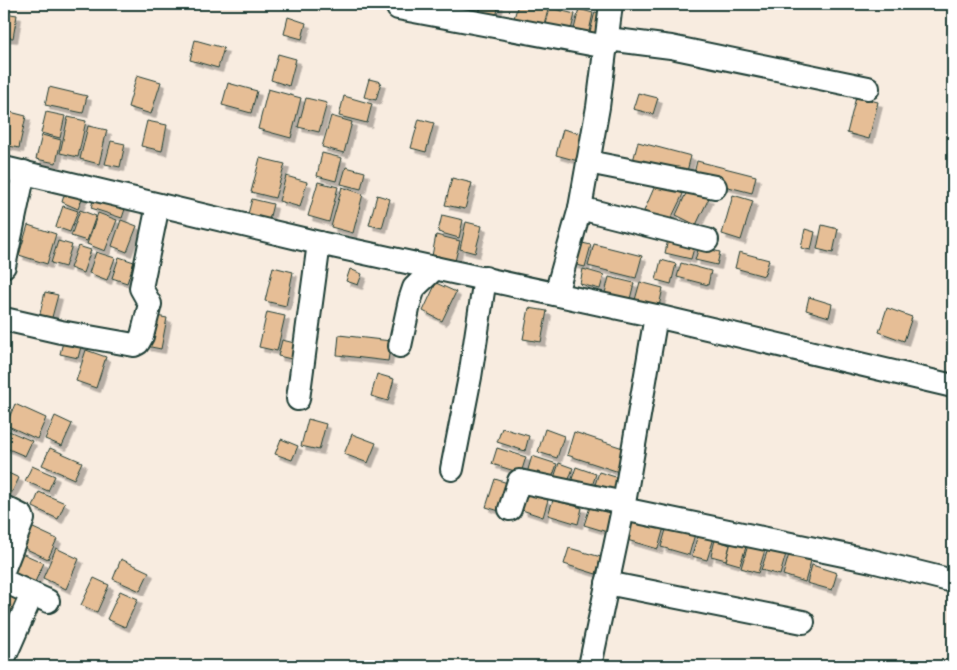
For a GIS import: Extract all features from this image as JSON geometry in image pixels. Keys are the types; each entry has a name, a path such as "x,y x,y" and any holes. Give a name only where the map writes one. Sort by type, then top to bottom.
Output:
{"street":[{"path":"556,294 580,208 607,43 611,4"},
{"path":"398,8 607,43 671,47 868,88"},
{"path":"588,162 716,187"},
{"path":"4,266 14,170 319,243 656,316 953,386"},
{"path":"4,319 134,345 138,343 142,336 150,304 141,288 158,204"},
{"path":"580,208 706,240"},
{"path":"298,399 319,243"},
{"path":"400,346 414,288 435,268"},
{"path":"452,469 470,377 485,278"},
{"path":"590,666 624,506 656,316"},
{"path":"510,509 519,481 953,581"},
{"path":"4,507 22,516 23,519 4,568"},
{"path":"4,581 40,598 4,658"},
{"path":"607,583 803,622"}],"building":[{"path":"451,4 481,4 478,17 450,10"},
{"path":"482,4 499,4 495,22 478,18"},
{"path":"518,4 548,10 543,29 513,22"},
{"path":"550,8 575,14 570,34 545,28"},
{"path":"579,9 593,13 587,41 572,37"},
{"path":"595,12 608,15 602,39 589,36"},
{"path":"4,13 17,15 13,38 4,37"},
{"path":"288,17 306,23 302,39 284,34"},
{"path":"195,40 224,48 218,68 190,60"},
{"path":"278,54 296,59 289,86 271,80"},
{"path":"137,75 161,82 151,114 128,107"},
{"path":"369,79 381,82 376,100 364,97"},
{"path":"228,83 257,91 251,113 222,105"},
{"path":"49,87 87,96 83,113 45,105"},
{"path":"268,89 301,98 291,138 258,129"},
{"path":"638,93 658,98 653,114 633,109"},
{"path":"344,96 372,104 367,123 339,116"},
{"path":"856,97 878,102 869,139 847,133"},
{"path":"306,98 327,103 319,132 298,127"},
{"path":"6,111 26,116 19,148 4,145 4,119"},
{"path":"46,112 65,116 60,138 41,133"},
{"path":"331,116 352,122 344,153 322,147"},
{"path":"68,117 86,121 78,157 60,153"},
{"path":"419,119 434,123 426,152 411,148"},
{"path":"147,121 167,125 162,151 141,146"},
{"path":"88,126 107,130 99,164 80,159"},
{"path":"563,129 585,135 578,161 556,155"},
{"path":"42,135 61,140 56,163 36,159"},
{"path":"111,141 125,144 120,167 105,164"},
{"path":"638,142 691,156 686,175 633,161"},
{"path":"322,153 342,158 336,181 317,176"},
{"path":"260,158 285,164 275,198 251,192"},
{"path":"697,161 756,176 752,193 693,178"},
{"path":"346,167 365,172 361,189 341,184"},
{"path":"286,176 307,182 300,207 279,201"},
{"path":"452,178 472,183 465,209 445,205"},
{"path":"657,181 683,194 669,223 644,211"},
{"path":"318,182 338,187 329,222 308,216"},
{"path":"342,187 363,194 353,233 331,227"},
{"path":"66,189 83,196 78,209 62,202"},
{"path":"688,189 709,198 696,225 676,215"},
{"path":"377,195 390,199 382,228 369,225"},
{"path":"733,195 753,201 741,240 722,234"},
{"path":"94,197 126,206 122,218 91,208"},
{"path":"252,199 273,204 268,224 247,218"},
{"path":"63,206 78,211 70,232 56,227"},
{"path":"80,210 96,216 87,241 71,236"},
{"path":"98,213 117,220 105,251 87,244"},
{"path":"442,215 463,220 459,238 438,232"},
{"path":"121,220 137,226 127,252 112,246"},
{"path":"466,222 482,226 475,253 460,249"},
{"path":"28,225 56,234 47,264 19,255"},
{"path":"822,225 838,229 833,253 817,249"},
{"path":"805,229 815,232 811,250 801,248"},
{"path":"436,235 460,241 455,261 432,256"},
{"path":"669,235 696,241 691,259 665,253"},
{"path":"58,241 72,245 65,267 51,263"},
{"path":"578,242 591,245 585,267 573,264"},
{"path":"594,244 642,256 636,278 588,266"},
{"path":"78,246 91,250 83,273 70,268"},
{"path":"699,247 720,252 717,265 695,260"},
{"path":"96,252 115,258 107,280 89,273"},
{"path":"739,252 769,260 764,276 735,268"},
{"path":"119,257 134,262 127,283 112,278"},
{"path":"661,260 676,264 671,284 656,280"},
{"path":"681,263 711,271 708,285 677,277"},
{"path":"273,267 293,272 286,306 265,301"},
{"path":"350,269 362,274 358,285 346,281"},
{"path":"583,269 604,275 600,289 580,284"},
{"path":"609,277 634,283 630,299 605,293"},
{"path":"640,282 663,288 659,306 635,300"},
{"path":"436,283 456,292 442,321 423,311"},
{"path":"45,292 58,295 51,321 39,318"},
{"path":"809,297 832,304 829,317 806,310"},
{"path":"529,308 547,311 541,342 523,339"},
{"path":"887,308 912,317 904,341 879,332"},
{"path":"267,312 285,316 277,351 259,347"},
{"path":"151,315 167,318 161,349 146,346"},
{"path":"339,335 391,341 388,361 337,355"},
{"path":"64,338 82,343 78,358 60,354"},
{"path":"282,340 299,344 296,360 278,356"},
{"path":"86,350 106,357 96,388 76,381"},
{"path":"377,374 394,379 388,401 371,396"},
{"path":"15,404 46,418 37,439 6,425"},
{"path":"55,416 72,424 62,446 45,439"},
{"path":"308,419 326,424 319,450 301,446"},
{"path":"502,428 529,436 525,451 497,442"},
{"path":"545,429 564,436 557,458 538,452"},
{"path":"9,431 32,441 25,456 4,447"},
{"path":"574,432 626,449 619,472 567,455"},
{"path":"352,434 376,443 368,463 344,454"},
{"path":"281,439 298,446 292,460 275,454"},
{"path":"50,448 82,462 74,479 42,465"},
{"path":"497,448 526,457 521,473 492,464"},
{"path":"532,456 557,464 551,481 527,473"},
{"path":"559,463 573,468 567,485 553,481"},
{"path":"32,466 55,476 48,491 25,481"},
{"path":"576,467 596,474 590,492 570,485"},
{"path":"4,471 19,478 10,496 4,493"},
{"path":"599,472 619,478 613,497 593,491"},
{"path":"495,479 514,485 506,513 486,507"},
{"path":"39,492 65,503 58,519 33,507"},
{"path":"527,494 548,500 543,517 522,510"},
{"path":"553,500 582,508 578,524 548,515"},
{"path":"590,507 620,516 614,534 584,525"},
{"path":"634,518 664,527 658,549 627,540"},
{"path":"667,526 695,534 689,555 661,547"},
{"path":"31,527 57,539 48,559 22,547"},
{"path":"698,534 714,538 707,560 692,556"},
{"path":"715,540 730,545 726,560 711,556"},
{"path":"731,542 746,547 740,565 726,561"},
{"path":"748,545 765,550 758,573 741,568"},
{"path":"56,548 79,559 66,589 43,578"},
{"path":"569,548 601,557 596,574 564,564"},
{"path":"768,549 786,554 780,575 761,570"},
{"path":"17,551 44,563 33,586 6,574"},
{"path":"789,554 811,561 805,582 783,575"},
{"path":"121,559 149,572 140,591 113,579"},
{"path":"812,565 837,573 832,590 807,583"},
{"path":"94,578 109,585 97,612 81,605"},
{"path":"9,590 25,596 14,626 4,622 4,603"},
{"path":"120,591 138,599 125,627 107,619"},
{"path":"9,659 35,666 7,666"}]}
